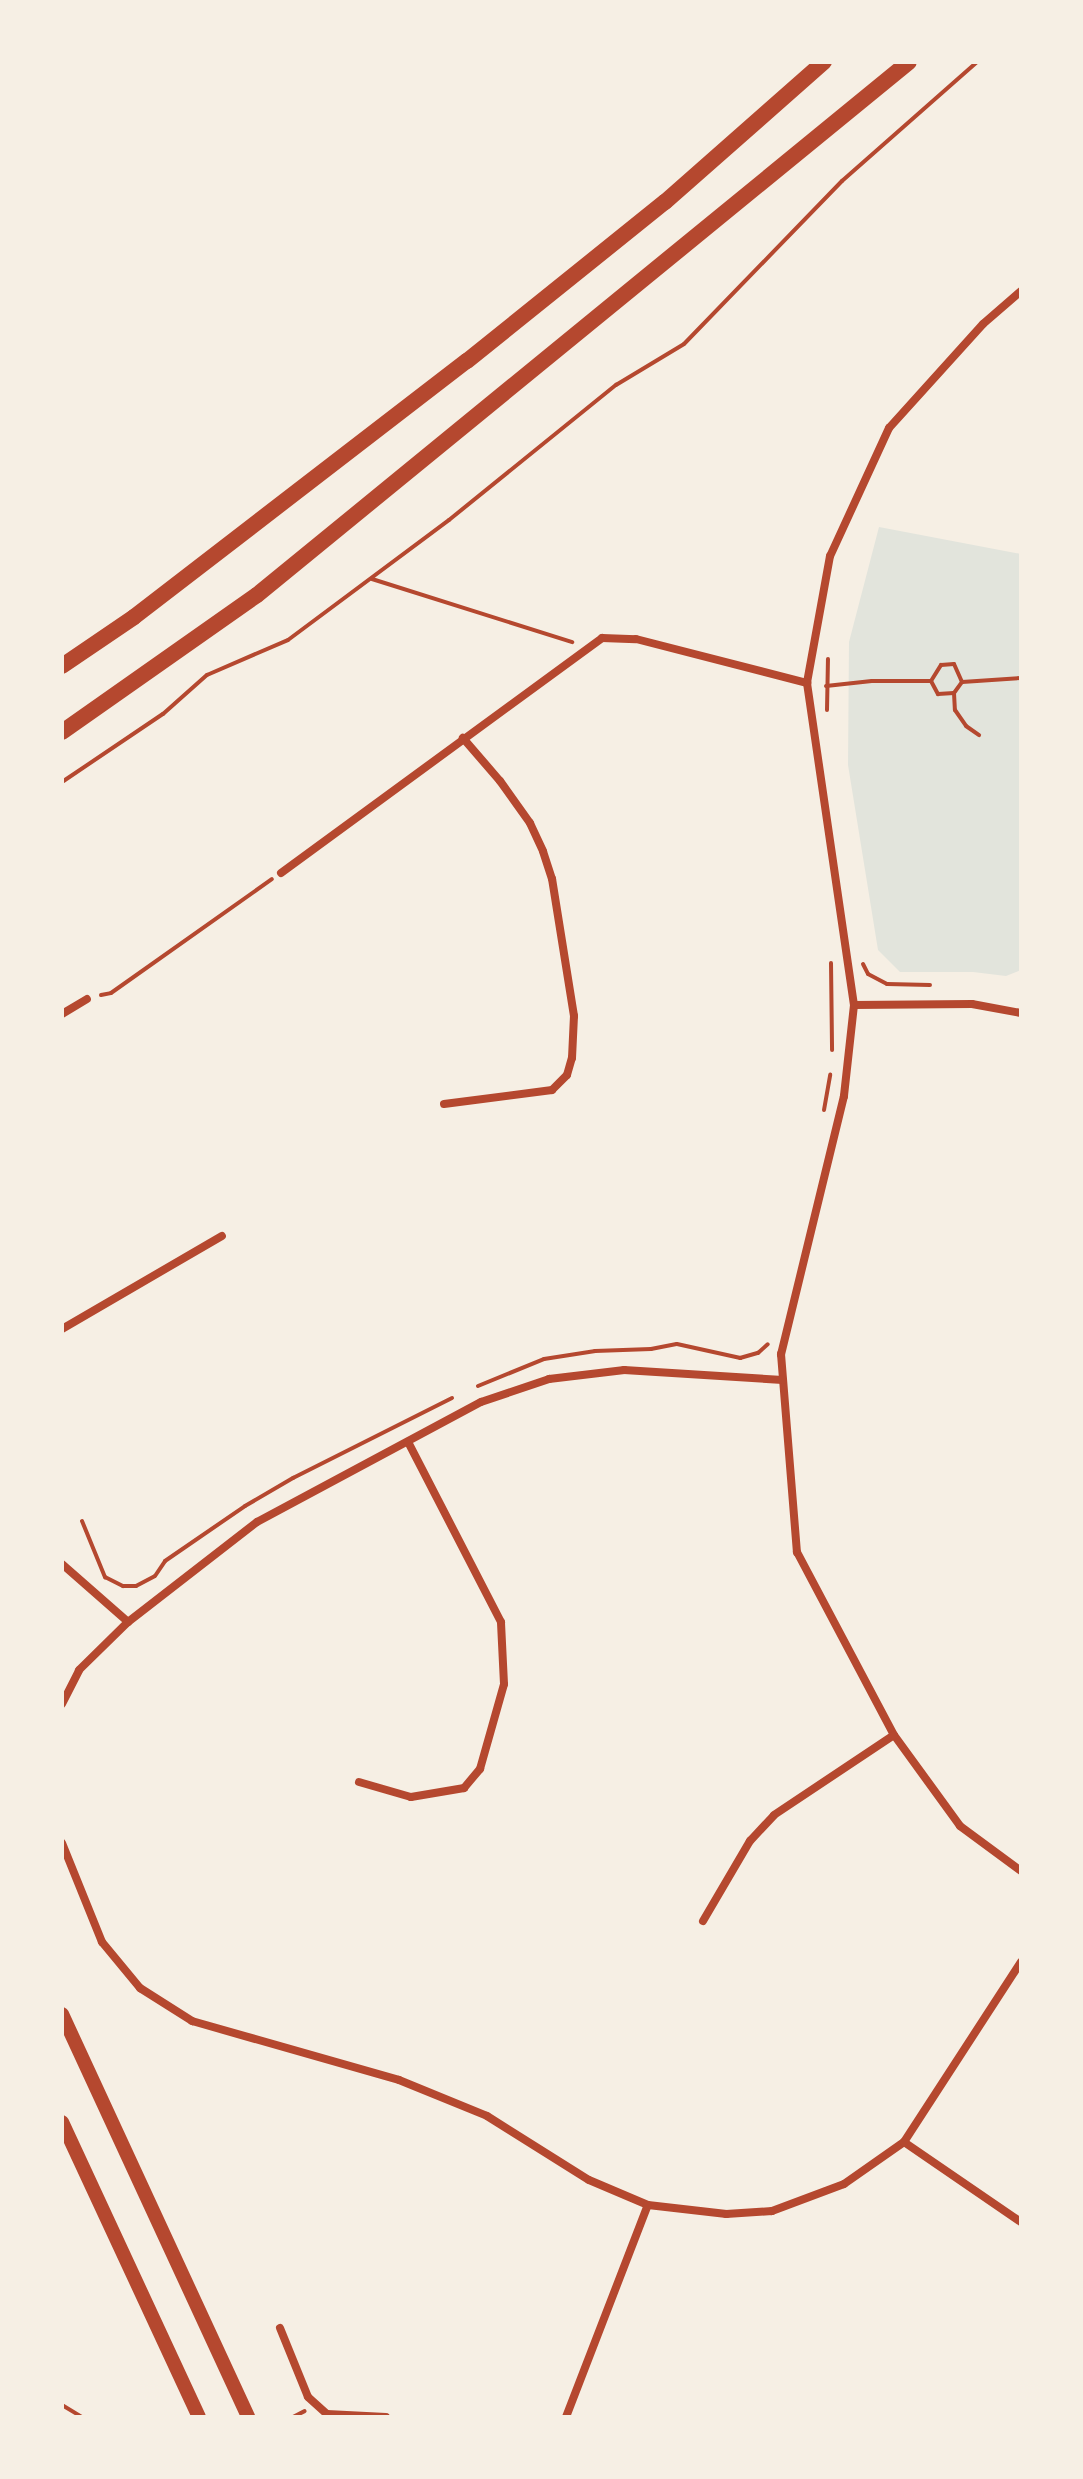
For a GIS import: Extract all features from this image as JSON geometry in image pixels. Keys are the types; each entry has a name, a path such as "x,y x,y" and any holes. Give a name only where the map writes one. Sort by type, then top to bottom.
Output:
{"main road":[{"path":"62,666 134,617 467,361 665,202 824,62"},
{"path":"62,732 257,595 909,62"},
{"path":"62,2014 248,2417"},
{"path":"62,2122 199,2417"}],"street":[{"path":"1021,291 983,324 889,428 830,556 807,683 854,1005 844,1096 781,1354 797,1552 894,1735 960,1826 1021,1871"},
{"path":"281,873 602,638 636,639 807,683"},
{"path":"444,1104 552,1090 567,1075 572,1058 574,1016 552,879 543,851 530,823 500,781 463,738"},
{"path":"62,1014 87,999"},
{"path":"854,1005 972,1004 1021,1013"},
{"path":"62,1329 222,1236"},
{"path":"62,1704 79,1670 128,1622 257,1522 481,1402 549,1379 624,1370 783,1380"},
{"path":"359,1782 411,1797 464,1788 480,1769 504,1684 501,1622 408,1442"},
{"path":"62,1564 128,1622"},
{"path":"703,1921 750,1841 774,1815 894,1735"},
{"path":"62,1843 102,1942 140,1988 192,2021 399,2080 487,2116 589,2180 648,2205 726,2214 772,2211 844,2184 904,2142 1021,1962"},
{"path":"904,2142 1021,2222"},
{"path":"566,2417 648,2205"},
{"path":"280,2328 308,2397 327,2414 386,2417"}],"path":[{"path":"62,782 163,714 207,675 288,640 372,579 616,385 684,344 842,181 977,62"},
{"path":"372,579 588,647"},
{"path":"827,714 828,651"},
{"path":"931,681 941,665 954,664 962,682"},
{"path":"962,682 1021,678"},
{"path":"807,683 931,681"},
{"path":"931,681 938,694 954,693"},
{"path":"962,682 954,693 955,710 966,726 979,735"},
{"path":"87,999 111,993 281,873"},
{"path":"831,956 832,1058"},
{"path":"861,959 868,974 887,984 930,985"},
{"path":"823,1117 830,1071"},
{"path":"468,1391 544,1359 677,1344 740,1358 758,1353 771,1341"},
{"path":"82,1521 105,1577 123,1586 136,1586 155,1576 165,1561 245,1506 293,1478 455,1397"},
{"path":"62,2405 82,2417"}],"shaded area":[{"path":"879,527 1021,554 1021,970 1006,976 973,972 900,972 878,950 848,765 849,642"}]}
